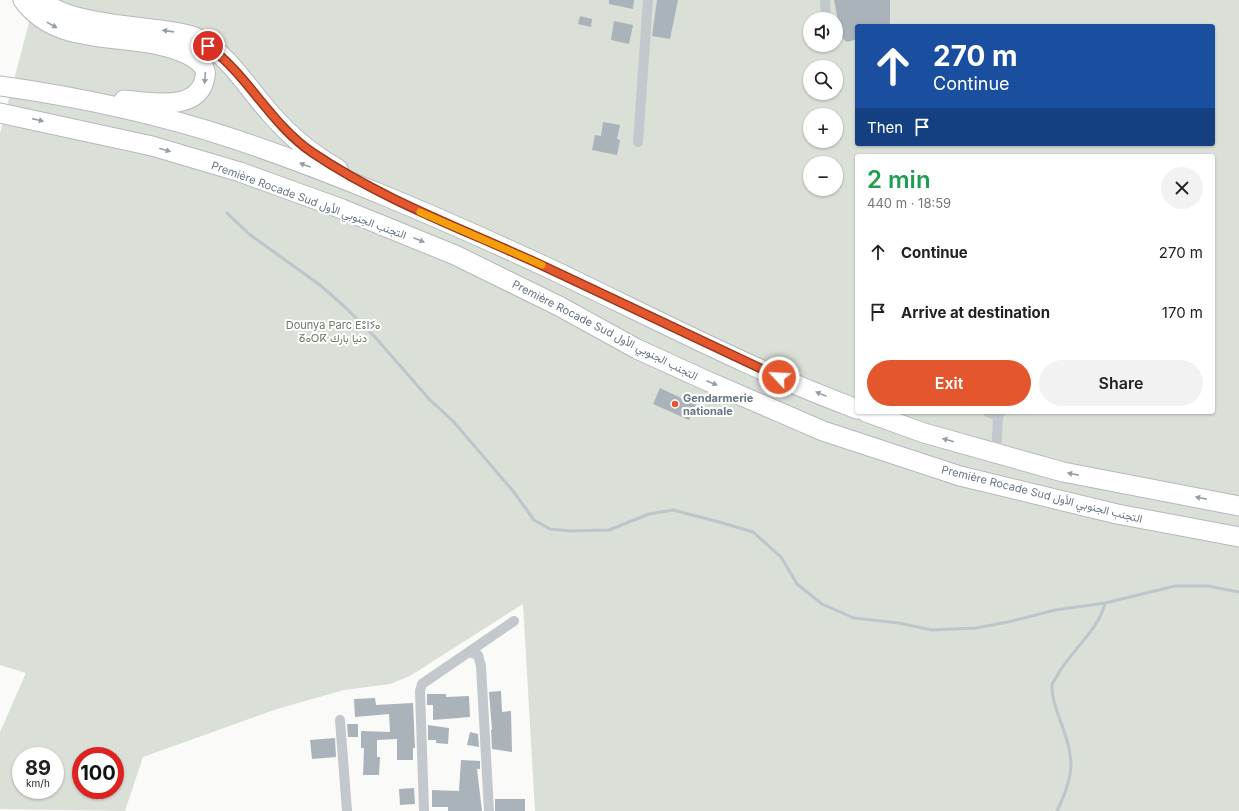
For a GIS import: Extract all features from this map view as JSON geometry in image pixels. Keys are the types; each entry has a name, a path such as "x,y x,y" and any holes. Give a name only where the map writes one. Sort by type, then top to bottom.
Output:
{"highway":[{"path":"0,86 163,104 182,102 195,96 204,86 206,74 201,62 185,52 149,44 82,34 55,27 31,12 23,0"},
{"path":"42,0 47,6 71,16 180,32 199,38 218,52 271,114 312,152 410,207"},
{"path":"28,90 123,109 233,139 324,172 410,207 539,264 779,377 855,408"},
{"name":"Première Rocade Sud التجنب الجنوبي الأول","path":"0,113 152,146 240,172 342,209 455,255 559,306 637,348 705,380 823,431 960,476 1117,514 1239,537"},
{"path":"872,414 924,433 1063,472 1239,506"}],"street":[{"path":"638,142 648,0"},
{"path":"825,0 826,12"},
{"path":"996,454 1000,414"},
{"path":"424,811 420,691 422,684 514,621"},
{"path":"469,652 478,655 481,666 489,811"},
{"path":"340,720 348,811"}],"green space":[{"name":"Dounya Parc ⴹⵓⵏⵢⴰ ⵒⴰⵔⴽ دنيا بارك","path":"35,0 1239,0 1239,811 535,811 523,604 410,676 390,684 344,690 277,709 143,757 125,811 0,809 0,732 26,673 0,665 0,133"}],"building":[{"path":"609,0 634,0 633,9 609,4"},
{"path":"657,0 678,0 670,39 652,36"},
{"path":"834,0 890,0 890,24 855,24 855,40 848,42 844,40 843,12 836,12"},
{"path":"580,16 592,19 591,27 578,24"},
{"path":"614,21 633,25 629,44 611,40"},
{"path":"603,122 620,125 617,139 620,140 617,155 592,150 595,135 601,136"},
{"name":"Gendarmerie nationale","path":"660,388 696,405 689,420 653,404"},
{"path":"501,691 502,712 511,711 512,752 492,749 489,692"},
{"path":"427,694 446,694 446,697 469,696 470,717 433,720 433,705 427,705"},
{"path":"375,698 376,705 413,703 415,748 413,748 413,760 397,760 397,739 377,740 377,757 380,757 379,775 363,775 364,748 361,748 361,731 390,732 389,714 355,717 354,699"},
{"path":"347,724 358,724 358,737 348,737"},
{"path":"428,725 449,728 448,744 436,743 436,740 428,740"},
{"path":"470,732 478,734 479,747 467,745"},
{"path":"335,738 336,757 312,759 310,740"},
{"path":"461,760 480,761 480,769 477,769 482,811 448,811 448,807 432,807 432,790 459,791"},
{"path":"414,788 415,804 400,805 399,789"},
{"path":"495,799 525,799 525,811 495,811"}],"waterway":[{"path":"227,213 249,234 320,285 345,307 375,337 430,400 453,421 513,491 534,520 550,529 570,531 609,530 649,514 673,510 719,522 753,532 781,557 797,584 822,604 854,618 899,623 932,630 976,628 1008,622 1055,610 1105,603 1175,586 1208,586 1239,592"},
{"path":"1057,811 1067,787 1071,766 1065,733 1054,703 1052,685 1064,665 1097,621 1105,603"}],"slow traffic":[{"path":"420,212 542,265"}],"place":[{"name":"Gendarmerie nationale","path":"675,404"}],"route":[{"path":"208,46 218,52 271,114 312,152 335,167 410,207 539,264 779,377"}]}
